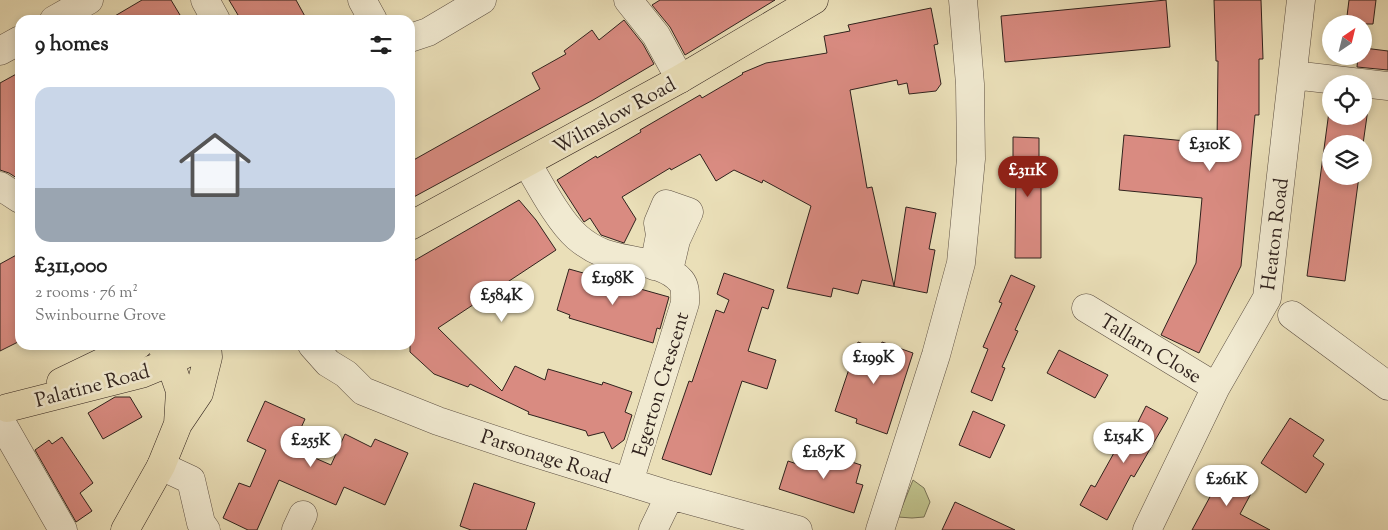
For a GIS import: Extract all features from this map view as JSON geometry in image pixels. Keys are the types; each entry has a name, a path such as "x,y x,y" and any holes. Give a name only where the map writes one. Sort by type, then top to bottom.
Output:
{"main road":[{"name":"Wilmslow Road","path":"415,223 680,79 805,2"},
{"name":"Palatine Road","path":"2,414 128,350"},
{"name":"Palatine Road","path":"2,414 141,374 166,354 182,350"},
{"path":"125,530 161,466 178,424 199,393 208,357 207,350"},
{"path":"166,354 180,391 178,424"}],"street":[{"path":"63,15 89,0"},
{"path":"205,0 213,15"},
{"path":"362,0 371,15"},
{"path":"415,36 428,32 482,0"},
{"path":"628,0 656,35 680,79"},
{"path":"880,530 936,355 961,263 971,159 970,84 963,0"},
{"name":"Heaton Road","path":"1147,530 1216,387 1267,298 1301,0"},
{"path":"0,51 15,43"},
{"path":"1293,75 1388,86"},
{"path":"527,163 566,226 588,246 604,253 662,268 668,237"},
{"path":"0,186 15,196"},
{"name":"Egerton Crescent","path":"629,482 685,303 686,292 683,282 662,268"},
{"name":"Tallarn Close","path":"1086,308 1216,387"},
{"path":"1292,315 1388,386"},
{"name":"Parsonage Road","path":"316,350 328,363 346,374 363,391 447,424 670,495 798,530"},
{"path":"2,414 63,530"},
{"path":"161,466 191,480 201,522 206,530"},
{"path":"653,530 670,495"}],"green space":[{"path":"913,480 924,488 930,502 924,517 898,517"}],"building":[{"path":"142,0 171,0 180,15 116,15"},
{"path":"229,0 296,0 304,15 238,15"},
{"path":"660,0 775,0 685,55 670,27 652,5"},
{"path":"1166,0 1170,47 1005,62 1001,16"},
{"path":"1214,0 1261,0 1263,59 1259,59 1259,115 1255,115 1241,266 1199,353 1161,335 1196,263 1202,198 1119,190 1124,135 1217,144 1218,61 1216,61"},
{"path":"1349,0 1376,0 1373,24 1372,15 1347,15"},
{"path":"931,8 938,44 934,45 941,84 936,91 909,94 907,83 898,85 897,80 850,90 867,188 872,187 894,286 906,207 936,213 929,249 935,250 927,293 862,280 858,294 833,288 831,297 787,288 811,206 763,180 762,183 734,170 716,181 700,154 671,170 670,168 622,197 636,219 624,243 601,235 590,218 584,222 557,180 641,132 640,130 700,95 702,98 742,73 766,63 827,53 824,36 850,31 848,25"},
{"path":"624,20 643,44 654,64 593,100 415,196 415,159 540,89 532,73 566,54 564,51 592,30 599,40"},
{"path":"1372,49 1388,51 1388,70 1357,67 1357,65 1372,65"},
{"path":"15,75 15,177 0,170 0,83"},
{"path":"1327,125 1366,125 1364,135 1326,135"},
{"path":"1013,137 1039,138 1041,258 1015,258 1016,166 1013,166"},
{"path":"1322,164 1322,185 1358,185 1345,281 1307,276"},
{"path":"519,200 536,220 556,250 438,328 502,391 515,366 545,380 548,369 602,385 603,382 632,392 625,412 632,415 624,440 612,449 604,432 588,436 586,431 528,414 529,412 470,384 468,387 434,374 410,352 410,350 415,350 415,260"},
{"path":"15,256 15,344 0,351 0,264"},
{"path":"569,269 669,297 660,329 657,328 653,343 569,318 570,315 557,310"},
{"path":"724,273 774,290 768,309 762,307 748,351 776,360 767,389 742,381 711,475 662,459 689,381 692,382 716,310 724,313 729,300 717,294"},
{"path":"1011,275 1035,286 1015,330 1018,331 1002,367 1005,368 992,401 971,392 988,349 983,347 1002,303 999,302"},
{"path":"858,342 879,350 882,342 913,353 887,434 856,423 857,419 835,411"},
{"path":"1059,350 1108,375 1095,398 1047,373"},
{"path":"115,397 130,397 142,417 103,439 88,413"},
{"path":"265,401 305,419 292,448 331,465 345,434 371,447 375,439 408,453 385,505 344,487 336,505 279,480 257,530 248,530 223,518 239,483 250,487 266,450 247,441"},
{"path":"1146,406 1168,418 1134,477 1131,475 1107,520 1080,505 1091,485 1095,487 1125,433 1131,436"},
{"path":"973,411 1005,425 990,458 959,445"},
{"path":"1290,418 1324,440 1313,456 1324,464 1306,493 1261,463"},
{"path":"62,437 93,483 80,493 92,511 76,522 35,450 49,440 52,444"},
{"path":"803,446 861,465 856,483 863,485 854,513 779,489 788,461 797,464"},
{"path":"1224,471 1254,488 1240,514 1270,530 1192,530"},
{"path":"474,483 535,503 526,530 471,530 460,526"},
{"path":"955,502 1015,530 942,530"}]}
